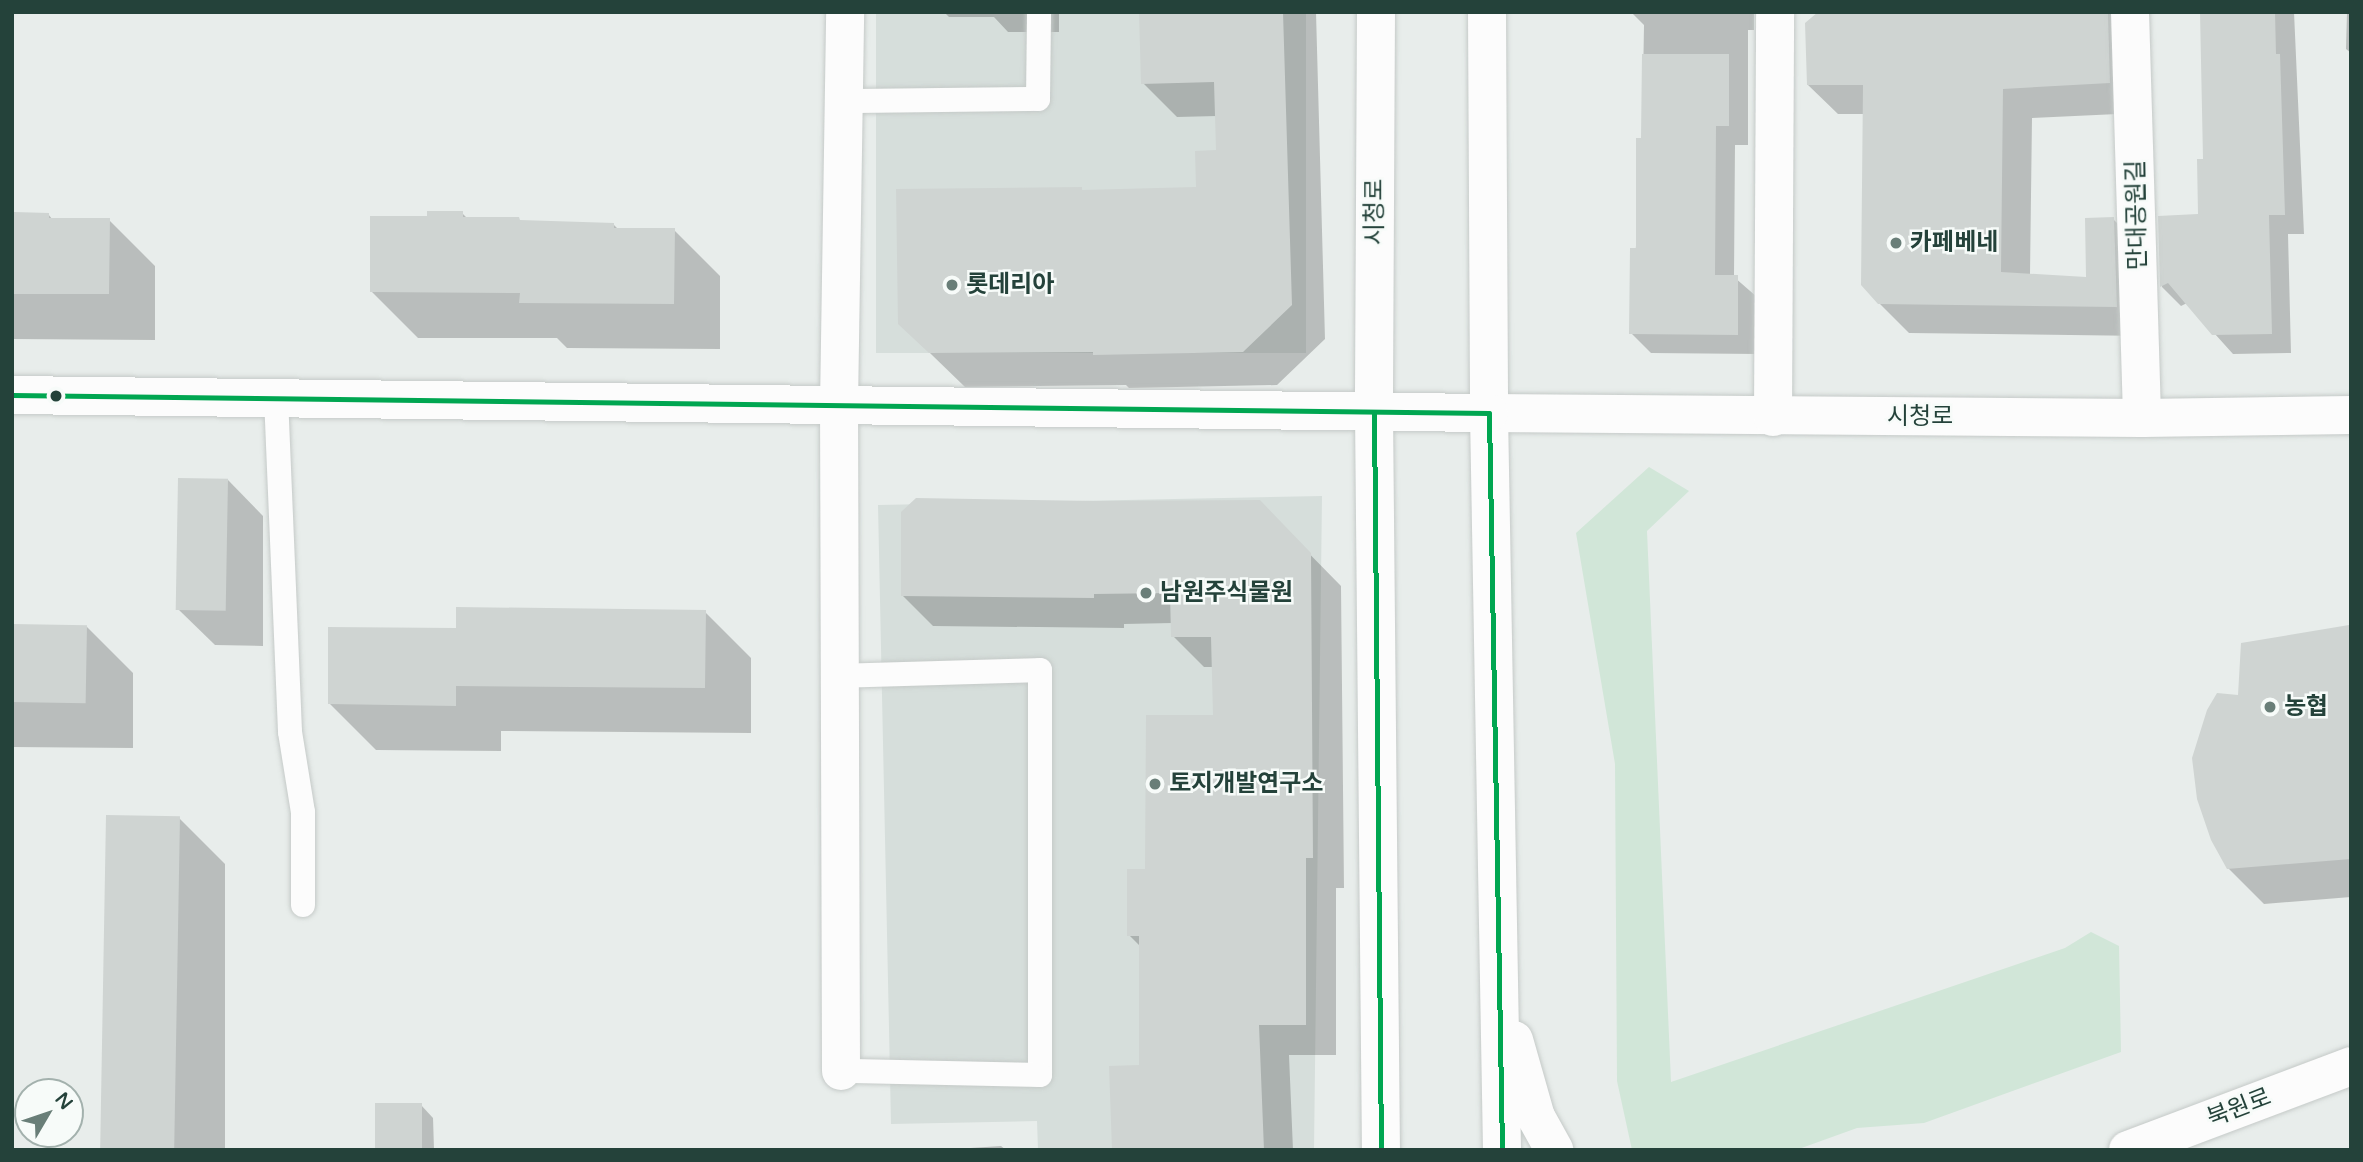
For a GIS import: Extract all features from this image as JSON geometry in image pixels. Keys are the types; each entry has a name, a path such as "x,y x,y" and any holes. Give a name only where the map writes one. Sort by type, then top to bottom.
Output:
{"street":[{"path":"841,1071 838,405 845,12"},
{"name":"시청로","path":"1376,12 1374,412 1381,1150"},
{"path":"1488,12 1489,413 1502,1150"},
{"path":"1773,417 1775,12"},
{"name":"만대공원길","path":"2130,12 2142,418"},
{"path":"12,395 1374,412"},
{"name":"시청로","path":"1374,412 1773,417 2142,418 2351,415"},
{"path":"1499,988 1535,1116 1554,1150"},
{"name":"북원로","path":"2128,1150 2351,1066"}],"lane":[{"path":"845,101 1038,99 1039,12"},
{"path":"276,397 290,732 303,812 303,905"},
{"path":"838,676 1040,670 1041,1075 841,1071"}],"shaded area":[{"path":"876,12 1306,12 1306,353 876,353"},
{"path":"1322,496 1314,1150 1038,1150 1037,1121 891,1124 878,505"}],"green space":[{"path":"1649,467 1689,491 1647,531 1671,1082 2065,948 2091,932 2119,946 2121,1052 1924,1123 1857,1128 1796,1150 1632,1150 1617,1081 1615,764 1576,533"}],"building":[{"path":"1139,12 1283,12 1292,305 1243,352 1093,355 1093,352 929,353 898,324 896,189 1082,187 1082,190 1196,187 1195,151 1216,150 1214,82 1141,84"},
{"path":"1818,12 2108,12 2110,83 2003,89 2001,272 2086,277 2085,218 2114,217 2117,307 1878,304 1861,285 1863,85 1807,85 1805,23"},
{"path":"2200,12 2275,12 2276,54 2280,54 2285,215 2269,215 2272,334 2212,335 2168,283 2160,287 2158,216 2198,214 2197,159 2203,159"},
{"path":"1642,54 1729,54 1729,126 1716,126 1715,275 1738,275 1738,335 1629,334 1630,248 1636,248 1636,138 1641,138"},
{"path":"427,211 463,211 463,217 519,217 520,220 614,223 614,228 675,228 674,304 519,303 520,293 370,292 370,216 427,216"},
{"path":"14,212 49,213 49,218 110,218 109,294 12,294"},
{"path":"178,478 228,479 226,611 176,610"},
{"path":"916,498 1260,500 1311,553 1313,858 1306,858 1306,1025 1259,1025 1264,1150 1112,1150 1109,1066 1139,1065 1139,936 1127,936 1127,869 1145,869 1146,715 1213,715 1211,637 1171,637 1170,593 1094,594 1094,598 901,596 901,512"},
{"path":"456,607 706,610 705,688 456,686 456,706 328,704 328,627 456,628"},
{"path":"12,624 87,625 86,703 12,702"},
{"path":"2349,625 2351,859 2227,869 2211,840 2197,799 2192,758 2207,710 2217,693 2238,695 2241,643"},
{"path":"106,815 180,816 174,1150 100,1150"},
{"path":"375,1103 422,1103 422,1150 375,1150"}],"transit line":[{"path":"12,395 1489,413 1502,1150"},
{"path":"1374,412 1381,1150"}],"place":[{"name":"카페베네","path":"1896,243"},
{"name":"롯데리아","path":"952,285"},
{"name":"남원주식물원","path":"1146,593"},
{"name":"농협","path":"2270,707"},
{"name":"토지개발연구소","path":"1155,784"}]}
